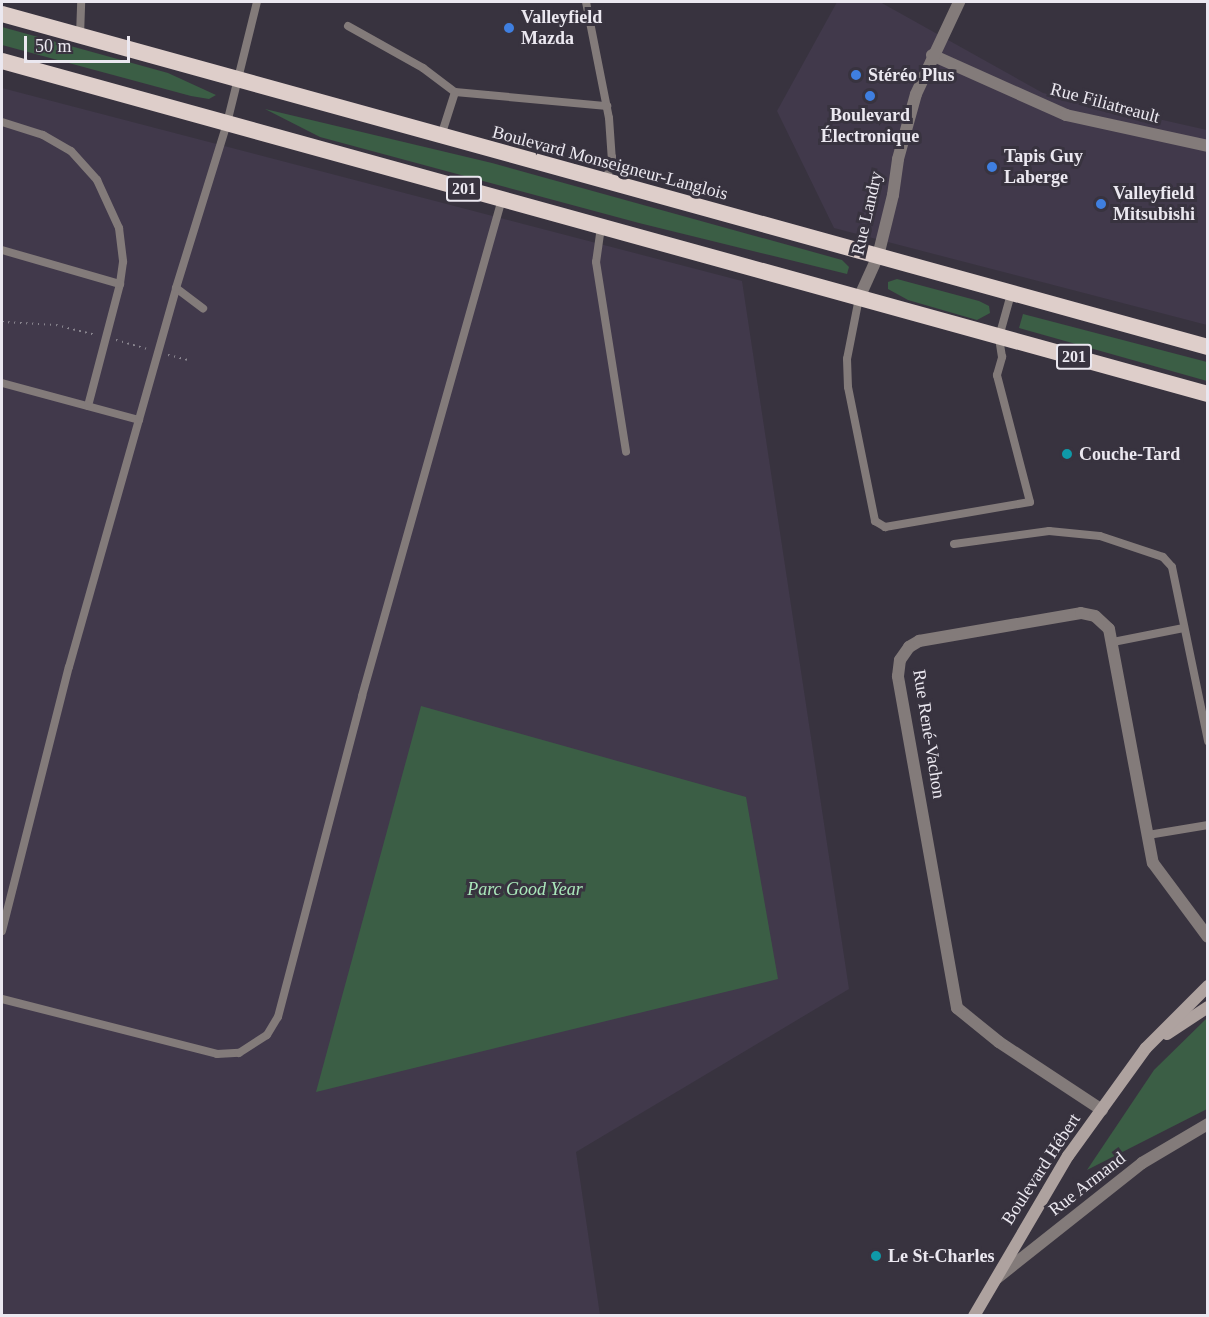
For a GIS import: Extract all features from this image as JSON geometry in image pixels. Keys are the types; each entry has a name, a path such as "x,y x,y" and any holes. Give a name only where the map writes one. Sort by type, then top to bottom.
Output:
{"highway":[{"name":"Boulevard Monseigneur-Langlois","path":"2,14 1208,347"},
{"name":"201","path":"2,61 1208,394"}],"main road":[{"name":"Boulevard Hébert","path":"974,1316 993,1280 1065,1161 1146,1048 1208,986"},
{"name":"Boulevard Hébert","path":"1146,1048 1208,1007"}],"street":[{"name":"Rue Landry","path":"859,298 878,256 903,137 932,55 959,2"},
{"name":"Rue Filiatreault","path":"932,55 1066,114 1208,146"},
{"name":"Rue René-Vachon","path":"1102,1110 999,1042 957,1008 898,676 900,660 919,641 1081,613 1095,616 1109,629 1113,642 1153,863 1208,937"},
{"name":"Rue Armand","path":"993,1280 1142,1163 1208,1124"}],"lane":[{"path":"80,36 81,2"},
{"path":"2,931 139,420 176,288 239,81 257,2"},
{"path":"586,2 607,106 612,157 606,182"},
{"path":"348,26 423,68 455,92 607,106"},
{"path":"441,136 455,92"},
{"path":"2,122 57,142 71,151 97,180 119,228 123,262 120,284 88,406"},
{"path":"2,999 217,1054 239,1053 267,1035 278,1017 362,696 502,199"},
{"path":"601,227 596,262 626,452"},
{"path":"2,250 120,284"},
{"path":"176,288 203,308"},
{"path":"859,298 847,359 848,387 876,521 885,527 1030,502 997,375 1002,357 999,337 1011,294"},
{"path":"2,384 139,420"},
{"path":"954,544 1049,531 1100,537 1149,550 1172,567 1208,741"},
{"path":"1113,642 1184,628"},
{"path":"1148,836 1208,825"}],"shaded area":[{"path":"837,2 880,2 1043,93 1207,130 1207,325 834,228 777,111"},
{"path":"2,88 742,281 849,989 576,1152 600,1315 2,1315"}],"green space":[{"path":"2,27 168,73 216,95 209,99 191,96 2,45"},
{"path":"265,109 492,163 842,260 849,267 847,274 639,223 320,137"},
{"path":"897,279 979,301 989,306 990,313 977,320 908,300 888,289 888,282"},
{"path":"1023,314 1207,362 1207,381 1019,328"},
{"name":"Parc Good Year","path":"421,706 746,797 778,979 316,1092"},
{"path":"1207,1018 1207,1109 1087,1170 1154,1070"}],"place":[{"name":"Valleyfield Mazda","path":"509,28"},
{"name":"Stéréo Plus","path":"856,75"},
{"name":"Boulevard Électronique","path":"870,96"},
{"name":"Tapis Guy Laberge","path":"992,167"},
{"name":"Valleyfield Mitsubishi","path":"1101,204"},
{"name":"Couche-Tard","path":"1067,454"},
{"name":"Le St-Charles","path":"876,1256"}]}
